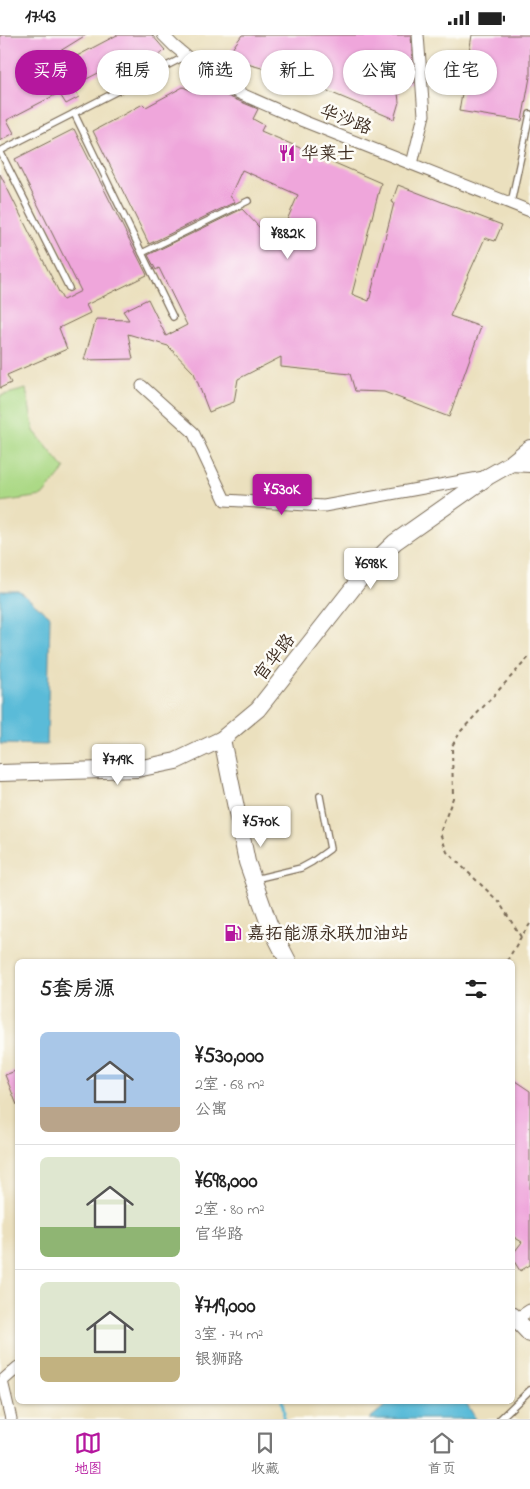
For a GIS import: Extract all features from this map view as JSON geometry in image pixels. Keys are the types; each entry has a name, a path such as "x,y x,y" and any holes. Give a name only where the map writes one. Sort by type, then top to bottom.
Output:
{"main road":[{"name":"官华路","path":"0,773 137,769 176,761 222,739 258,709 371,565 395,542 489,476 510,464 530,448"},
{"path":"222,739 253,879 269,924 287,959"},
{"path":"515,1318 530,1334"}],"street":[{"name":"华沙路","path":"164,35 179,50"},
{"path":"412,164 424,115 418,35"},
{"name":"华沙路","path":"243,95 302,121 530,211"},
{"path":"142,386 193,431 225,500 324,506 489,476"},
{"path":"510,464 530,465"},
{"path":"515,1317 530,1310"},
{"path":"11,1419 1,1381 15,1369"}],"lane":[{"path":"69,288 0,151 179,60"},
{"path":"74,113 173,317"},
{"path":"511,203 530,114"},
{"path":"142,253 248,201"},
{"path":"253,879 301,868 330,849 320,796"},
{"path":"500,1419 530,1390"}],"path":[{"path":"521,937 499,902 447,852 440,833 453,799 452,746 461,731 530,656"},
{"path":"508,959 530,924"}],"green space":[{"path":"26,389 34,431 65,469 42,496 0,502 0,396"}],"water":[{"path":"0,591 19,591 50,616 47,745 0,744"},
{"path":"387,1404 467,1404 476,1419 369,1419"}],"building":[{"path":"0,35 86,35 62,50 15,50 15,95 55,95 7,120 14,133 0,141"},
{"path":"117,35 152,35 165,50 97,50 97,74 87,79 87,51"},
{"path":"242,35 411,35 412,50 343,50 343,95 398,95 399,102 394,119 333,93 333,50 261,50 261,68 251,65 251,50 231,50"},
{"path":"472,35 530,35 530,77 522,121 459,111 462,95 497,95 497,50 469,50"},
{"path":"179,89 179,95 225,95 258,109 253,119 264,125 261,131 381,183 352,294 369,301 394,203 392,202 398,185 502,225 495,241 485,238 450,316 481,327 449,417 384,392 355,391 350,374 281,367 281,357 238,379 234,402 209,412 194,373 168,346 128,334 133,359 84,360 96,319 129,320 123,311 148,299 166,336 187,325 159,268 156,270 148,255 242,209 276,245 298,195 242,170 230,196 235,202 149,244 93,131 143,104 146,107"},
{"path":"60,95 78,95 79,97 66,104"},
{"path":"74,129 147,275 86,305 90,313 59,328 67,349 7,375 11,383 0,388 0,174 63,300 81,291 15,159"},
{"path":"15,1071 15,1100 5,1075"},
{"path":"515,1081 530,1091 530,1265 520,1271 515,1263 515,1251 522,1242 515,1238"}],"waterway":[{"path":"283,1404 283,1419"}],"place":[{"name":"华莱士","path":"287,153"},
{"name":"嘉拓能源永联加油站","path":"233,933"}]}
